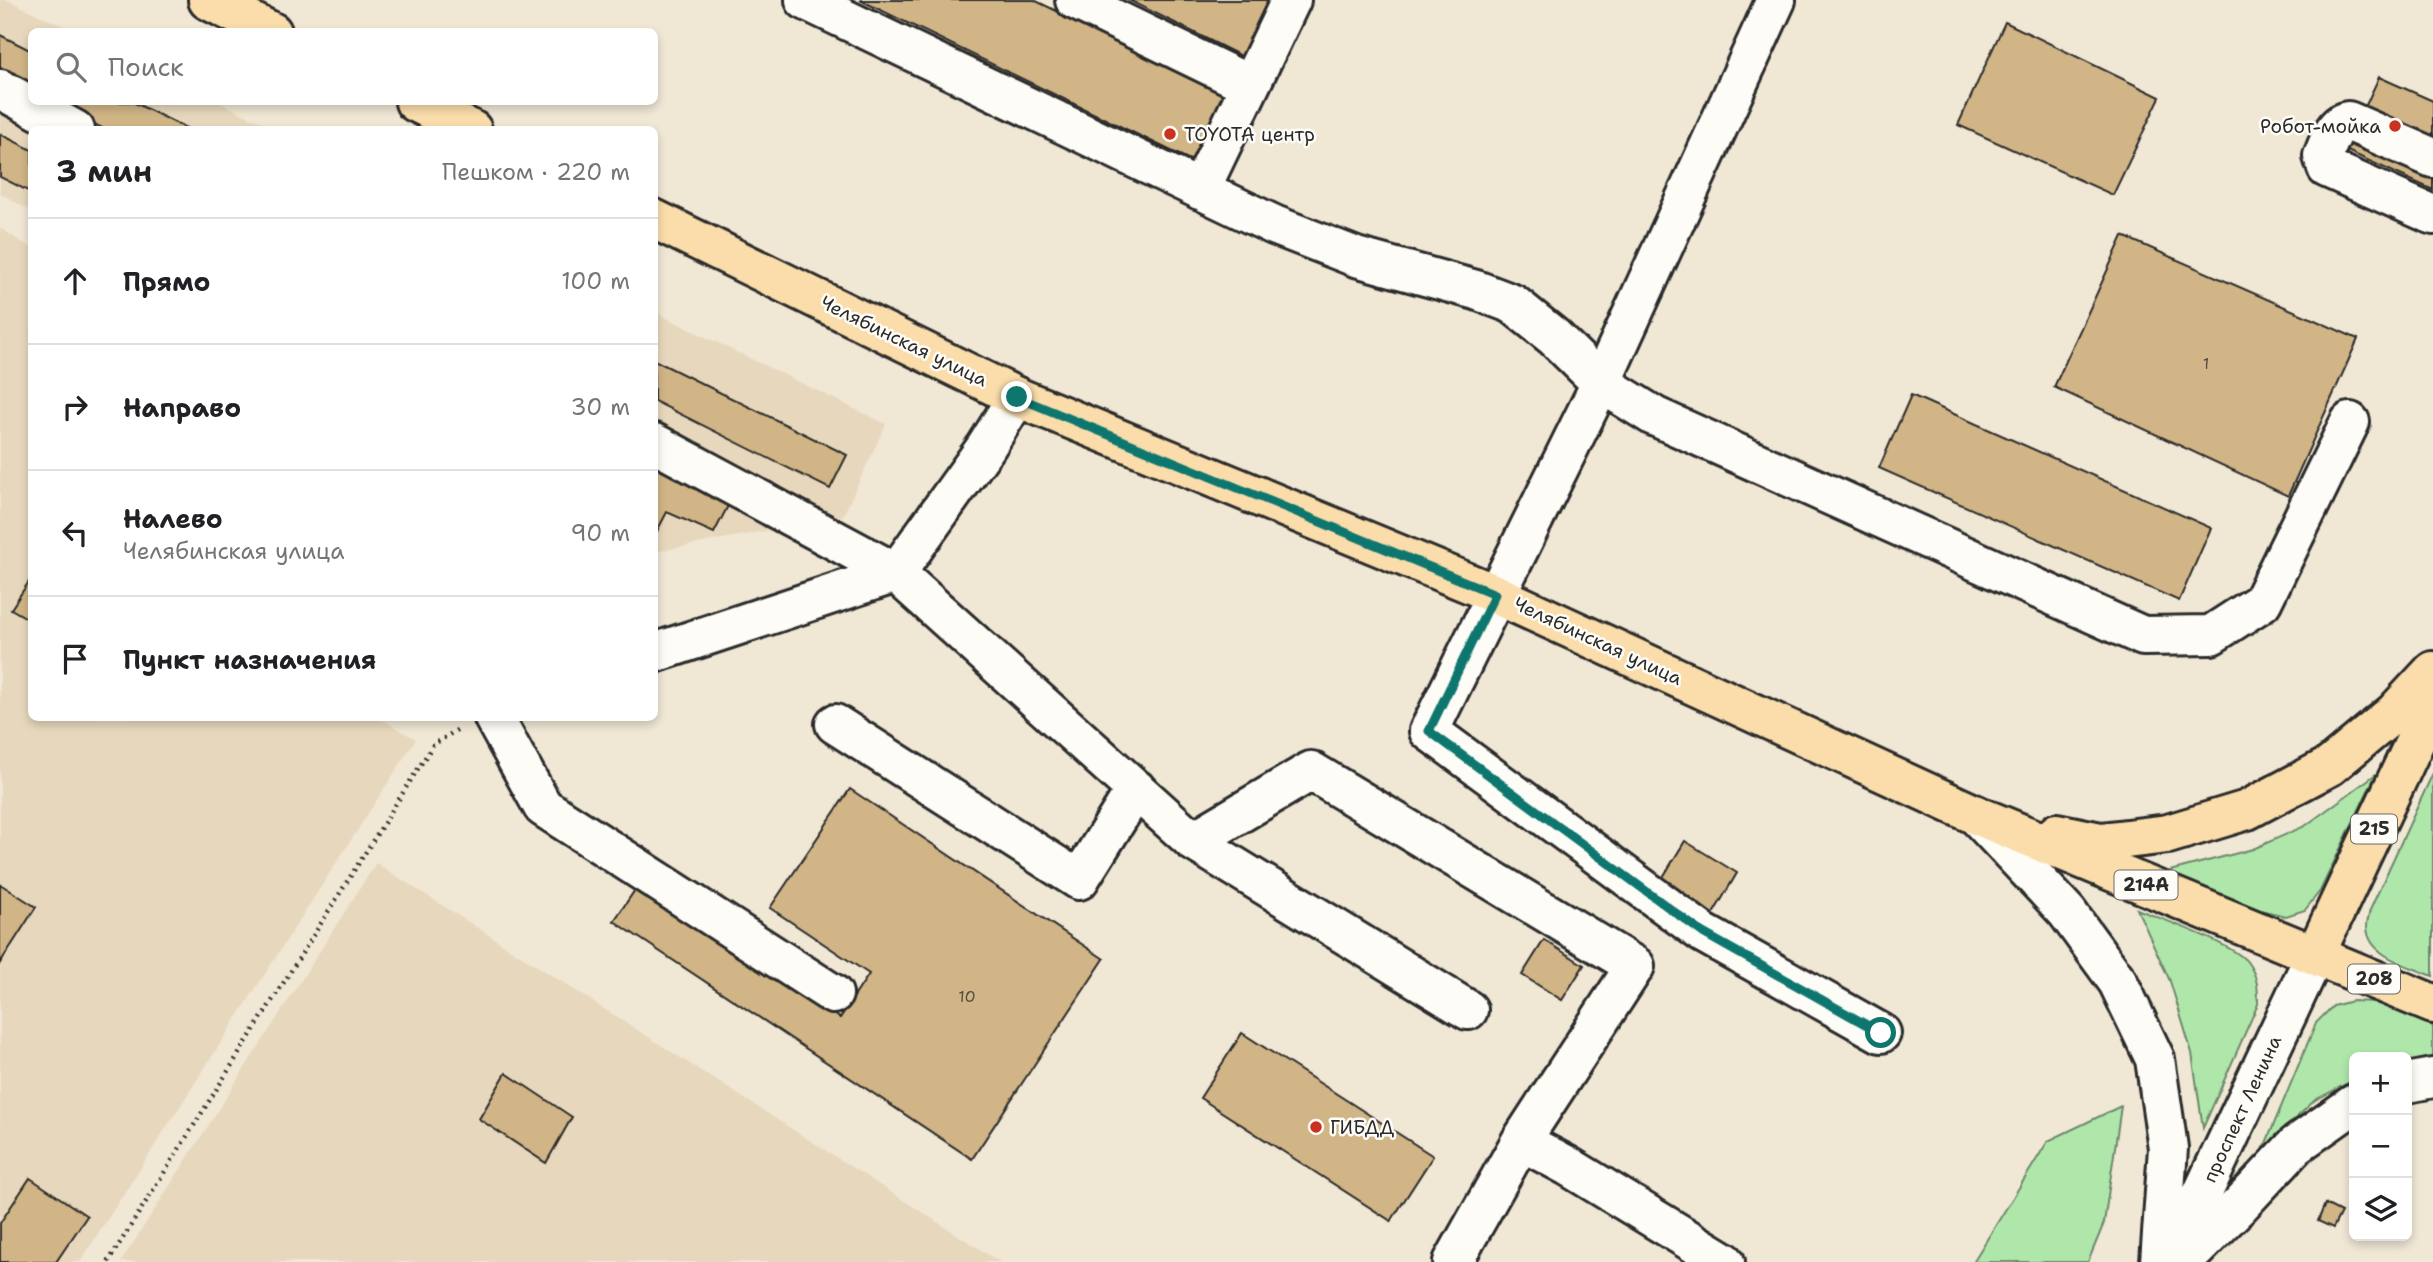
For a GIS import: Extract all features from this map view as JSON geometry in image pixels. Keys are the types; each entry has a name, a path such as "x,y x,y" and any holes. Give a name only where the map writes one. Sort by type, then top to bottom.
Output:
{"main road":[{"path":"208,0 264,28"},
{"path":"421,105 464,126"},
{"name":"Челябинская улица","path":"658,221 1017,397 1495,594 1976,815 2315,955"},
{"path":"1976,815 2101,842 2168,834 2247,810 2330,766 2395,712 2433,671"},
{"name":"215","path":"2315,955 2433,703"},
{"name":"208","path":"2315,955 2433,1004"}],"street":[{"path":"805,0 1273,226 1356,257 1476,290 1513,304 1554,337 1601,383 1654,416 2143,636 2211,635 2262,602 2350,422"},
{"path":"1075,0 1250,85"},
{"path":"1200,190 1291,0"},
{"path":"1776,0 1601,383 1429,731 1703,933 1881,1033"},
{"path":"0,89 28,104"},
{"path":"29,105 68,126"},
{"path":"2433,158 2348,121 2337,125 2323,156 2327,168 2433,215"},
{"path":"658,652 896,573 986,447 1017,397"},
{"path":"658,445 896,573 1193,841 1468,1010"},
{"path":"479,721 543,807 833,994"},
{"path":"835,724 1079,880 1136,789"},
{"path":"1193,841 1311,771 1635,966 1521,1141 1453,1262"},
{"path":"1976,815 2067,912 2118,982 2155,1059 2168,1148 2161,1262"},
{"name":"проспект Ленина","path":"2170,1262 2315,955"},
{"path":"2412,1082 2433,1078"},
{"path":"2183,1262 2296,1145 2349,1108"},
{"path":"1521,1141 1568,1166 1726,1262"}],"path":[{"path":"108,1262 433,746 479,721"}],"shaded area":[{"path":"0,0 7,0 67,28 28,28 28,105 224,105 270,126 28,126 28,209 0,193"},
{"path":"0,228 28,246 28,721 384,721 416,739 80,1262 0,1262"},
{"path":"658,314 886,424 843,516 658,551"},
{"path":"376,863 1000,1262 121,1262"}],"green space":[{"path":"2433,773 2433,976 2382,953 2374,946 2367,927 2370,910"},
{"path":"2376,774 2320,891 2305,910 2286,916 2260,910 2166,872 2253,849 2305,826"},
{"path":"2137,909 2229,948 2248,963 2256,978 2258,1004 2203,1128 2192,1053 2170,981"},
{"path":"2352,1001 2375,1002 2433,1026 2433,1058 2412,1062 2412,1052 2349,1052 2349,1083 2315,1100 2264,1148 2316,1023 2333,1006"},
{"path":"2121,1106 2104,1223 2088,1262 1973,1262 2048,1141"}],"building":[{"path":"860,0 1034,0 1225,92 1192,161"},
{"path":"1129,0 1277,0 1247,59"},
{"path":"2005,22 2160,97 2113,195 1958,125"},
{"path":"0,35 28,49 28,91 0,77"},
{"name":"Робот-мойка","path":"2379,77 2433,101 2433,190 2345,150"},
{"path":"56,105 139,105 182,126 98,126"},
{"path":"0,134 28,148 28,191 0,177"},
{"path":"2123,236 2358,339 2288,496 2054,387"},
{"path":"658,362 847,455 830,489 658,403"},
{"path":"1911,395 2211,528 2179,601 1879,468"},
{"path":"658,462 732,498 714,533 667,512 658,529"},
{"path":"28,583 28,619 11,609"},
{"path":"850,789 1104,959 972,1159 614,921 639,884 840,1018 869,974 770,908"},
{"path":"1685,841 1737,873 1710,919 1657,887"},
{"path":"0,884 36,907 0,963"},
{"path":"1544,940 1584,965 1562,1000 1522,975"},
{"name":"ГИБДД","path":"1242,1033 1433,1156 1391,1221 1200,1098"},
{"path":"506,1073 572,1117 546,1163 479,1119"},
{"path":"30,1178 87,1216 56,1262 0,1262 0,1223"},
{"path":"2325,1204 2341,1212 2333,1228 2318,1221"}],"place":[{"name":"Робот-мойка","path":"2395,126"},
{"name":"TOYOTA центр","path":"1170,134"},
{"name":"ГИБДД","path":"1316,1127"}],"route":[{"path":"1017,397 1495,594 1429,731 1703,933 1881,1033"}]}
